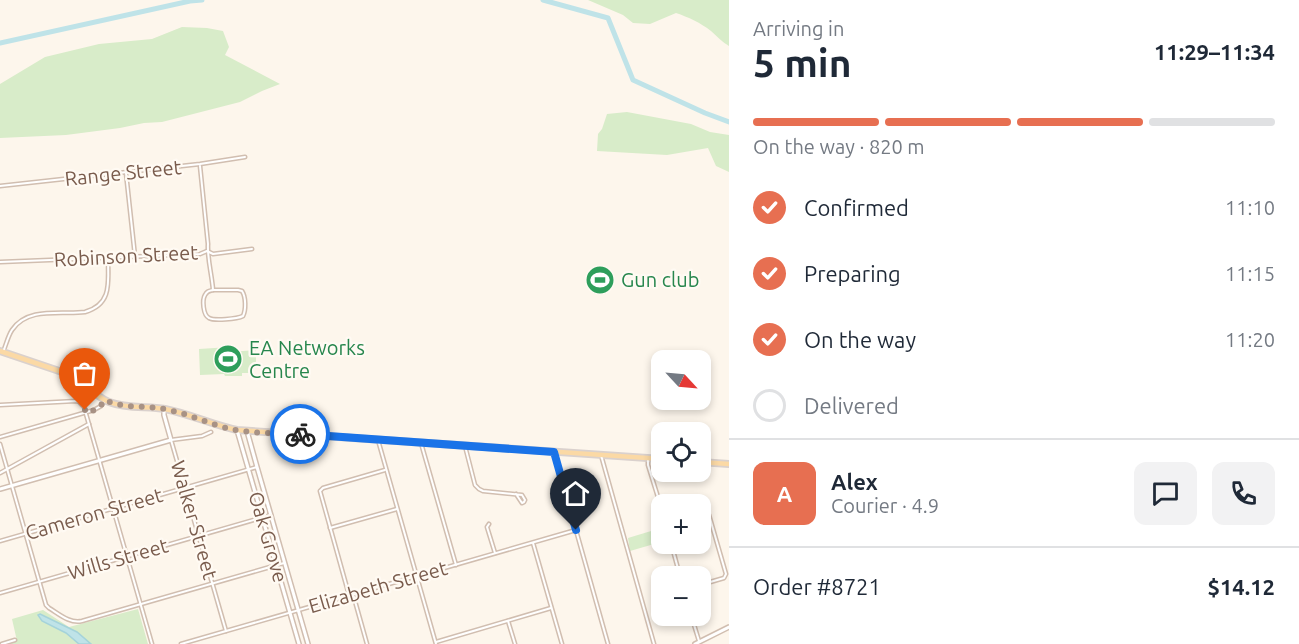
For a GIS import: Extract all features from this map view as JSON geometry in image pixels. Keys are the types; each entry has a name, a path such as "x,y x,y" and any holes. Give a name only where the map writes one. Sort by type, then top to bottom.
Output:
{"main road":[{"path":"1,352 75,377 105,400 124,405 164,409 237,430 651,458"},
{"path":"711,463 729,464"}],"street":[{"name":"Range Street","path":"0,186 245,157"},
{"path":"200,164 207,251 210,257 213,290"},
{"path":"126,172 135,256"},
{"name":"Robinson Street","path":"0,262 200,254 207,251 213,254 252,249"},
{"path":"1,352 12,330 27,317 38,314 85,312 99,305 108,290 108,258"},
{"path":"213,290 242,291 245,311 243,316 211,319 207,317 204,313 204,296 213,290"},
{"path":"0,437 98,409 105,400"},
{"path":"0,405 76,401 82,404 152,644"},
{"name":"Walker Street","path":"164,409 226,631"},
{"path":"0,473 89,424"},
{"name":"Oak Grove","path":"237,430 299,644"},
{"name":"Oak Grove","path":"248,431 256,467 308,644"},
{"path":"0,489 171,440 202,436 211,432"},
{"path":"378,440 435,643 551,608"},
{"path":"421,443 456,565"},
{"path":"0,444 46,605 71,621 77,622 284,562"},
{"path":"465,446 474,482 478,489 516,494"},
{"path":"554,452 608,644"},
{"path":"601,455 654,644"},
{"path":"648,458 657,494"},
{"name":"Cameron Street","path":"0,541 256,467"},
{"path":"367,644 320,494 321,489 385,470"},
{"path":"330,528 397,509"},
{"name":"Wills Street","path":"0,593 271,515"},
{"path":"711,522 726,574 724,578 711,582"},
{"path":"489,524 487,527 495,553"},
{"name":"Elizabeth Street","path":"181,644 576,530"},
{"path":"532,543 562,644"},
{"path":"508,621 515,644"},
{"path":"693,626 697,643 729,627"},
{"path":"2,644 15,640"}],"green space":[{"path":"588,0 729,0 729,46 703,25 676,13 650,24 633,23 623,15"},
{"path":"182,27 223,31 229,47 225,55 280,84 240,102 162,122 66,135 0,138 0,84 45,57 99,44 152,39"},
{"path":"627,112 691,124 710,132 729,135 729,172 716,166 708,148 667,155 597,151 598,134 607,114"},
{"name":"EA Networks Centre","path":"230,347 230,352 256,350 256,365 251,366 251,373 242,373 242,376 200,375 199,349"},
{"path":"651,531 651,545 630,551 628,538"},
{"path":"138,609 148,644 7,644 17,641 12,619 43,610 69,627"}],"water":[{"path":"38,615 77,632 91,644 79,644 66,633 42,621"}],"waterway":[{"path":"0,43 202,0"},
{"path":"543,0 608,18 633,80 729,122"}],"way so far":[{"path":"85,410 86,413 98,409 105,400 124,405 177,412 225,428 300,434"}],"place":[{"name":"Gun club","path":"600,280"},
{"name":"EA Networks Centre","path":"228,359"}],"route":[{"path":"300,434 554,452 576,530"}]}
